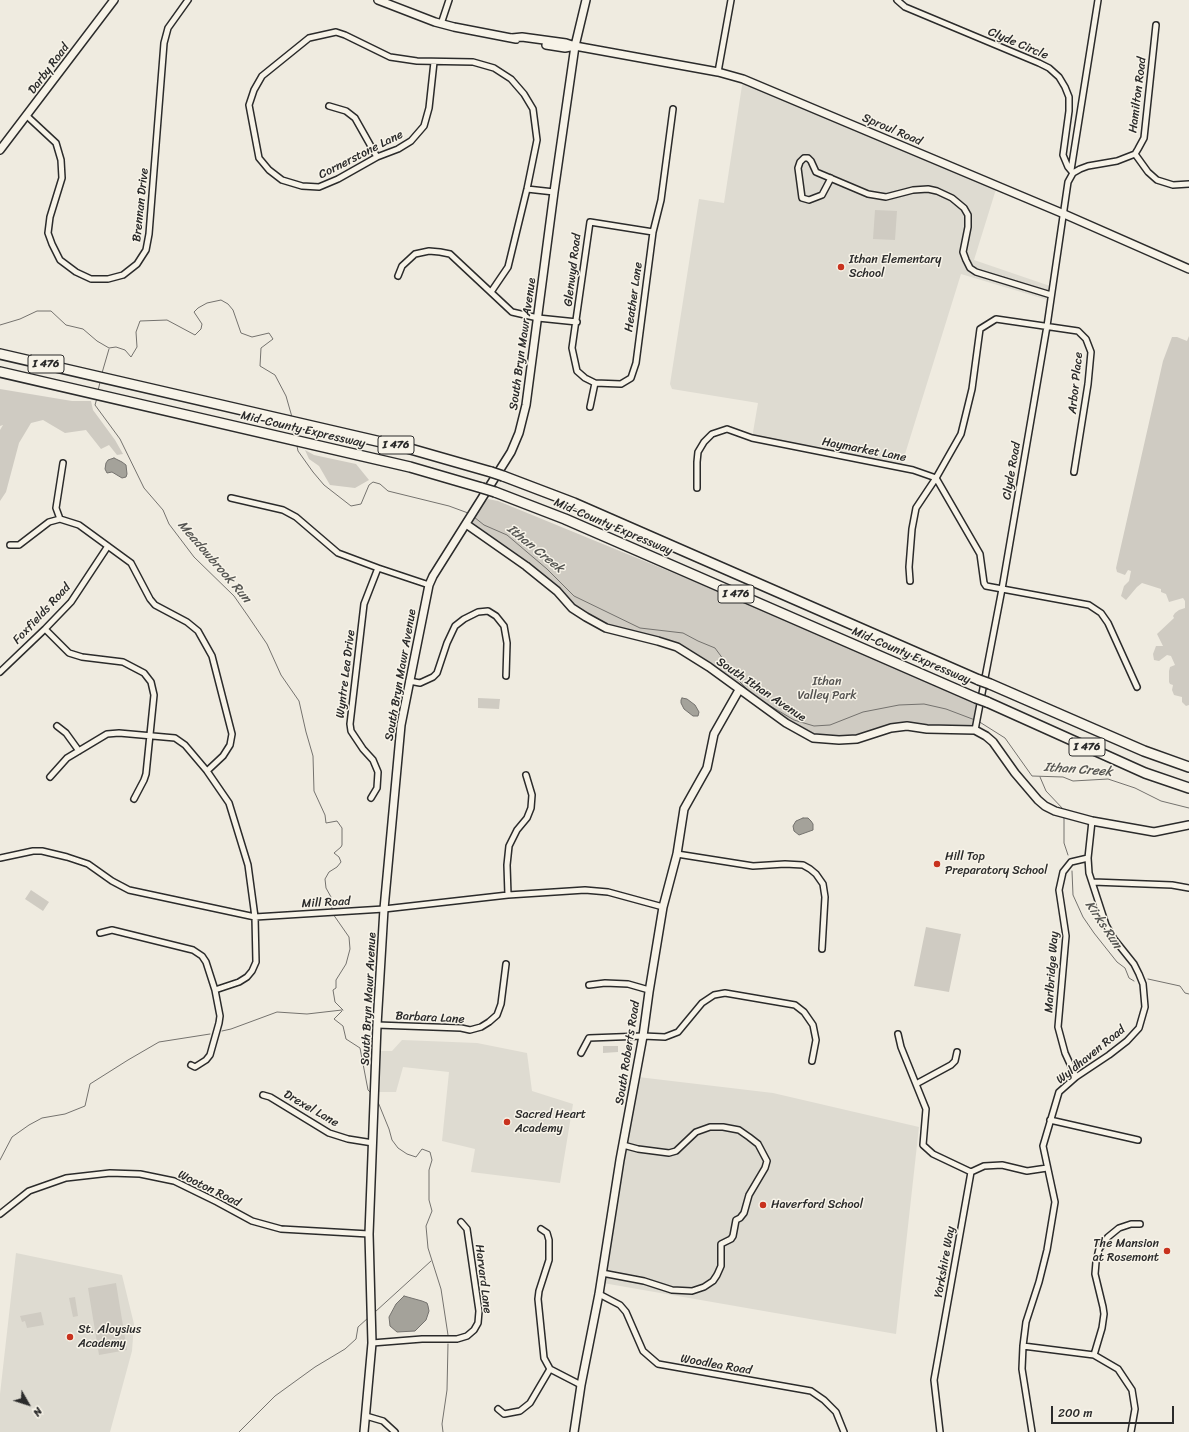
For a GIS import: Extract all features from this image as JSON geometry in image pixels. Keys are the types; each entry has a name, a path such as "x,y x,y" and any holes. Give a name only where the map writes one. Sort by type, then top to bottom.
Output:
{"highway":[{"name":"Mid-County Expressway","path":"0,354 413,449 503,476 574,503 979,680 1144,751 1189,768"},
{"name":"Mid-County Expressway","path":"0,372 410,467 495,492 564,519 987,702 1145,773 1189,788"}],"main road":[{"name":"Darby Road","path":"0,150 114,0"},
{"name":"Sproul Road","path":"378,0 441,24 472,31 565,48 575,46 718,72 743,79 1064,214 1189,269"},
{"name":"South Bryn Mawr Avenue","path":"364,1432 372,1343 369,1234 377,1025 384,909 401,725 428,585 511,452 526,405 575,46 586,0"},
{"name":"South Ithan Avenue","path":"466,524 526,566 557,591 572,608 586,617 606,628 658,641 677,648 709,667 786,723 813,738 839,740 858,739 891,728 907,726 927,729 975,730"},
{"name":"South Roberts Road","path":"574,1432 643,1036 663,907 677,854 684,809 707,768 714,734 739,690"},
{"path":"975,730 993,742 1015,773 1038,800 1045,806 1055,811 1092,821 1154,832 1189,824"}],"street":[{"name":"Brennan Drive","path":"27,116 56,143 61,160 62,178 50,217 48,233 60,260 76,272 91,279 108,279 123,275 137,264 146,250 149,234 164,43 168,28 188,0"},
{"path":"441,24 449,0"},
{"path":"718,72 732,0"},
{"name":"Clyde Circle","path":"898,0 905,7 1039,63 1049,68 1058,76 1066,87 1069,97 1069,111 1063,155 1068,167 1072,171"},
{"path":"1064,214 1098,0"},
{"name":"Hamilton Road","path":"1135,154 1144,138 1156,25"},
{"name":"Cornerstone Lane","path":"434,62 429,108 424,126 411,140 398,149 377,157 338,179 318,187 302,186 282,180 269,170 259,158 249,105 254,90 262,76 309,38 336,32 390,57 418,62 434,62 473,62 494,68 511,79 524,94 533,109 537,140 508,267 491,292"},
{"path":"329,106 346,111 354,118 377,157"},
{"name":"Heather Lane","path":"595,383 621,384 631,378 636,362 653,232 661,200 673,109"},
{"path":"1072,171 1088,166 1117,161 1135,154 1148,172 1157,180 1173,185 1189,184"},
{"path":"831,178 822,195 809,200 802,198 798,168 800,162 804,158 808,158 811,161 816,172 831,178 868,194 886,197 913,190 928,189 937,191 952,198 964,208 968,215 968,227 963,252 970,268 976,272 1051,295"},
{"path":"527,189 554,192"},
{"name":"Clyde Road","path":"975,730 1002,589 1064,214"},
{"name":"Glenwyd Road","path":"398,276 402,266 415,254 429,251 450,254 512,312 538,318 577,322 590,222 653,232"},
{"name":"Arbor Place","path":"936,478 961,434 972,390 980,329 996,320 1078,331 1086,340 1091,352 1088,384 1074,472"},
{"path":"577,322 572,348 577,371 585,378 595,383 590,407"},
{"name":"Haymarket Lane","path":"697,488 698,452 704,442 712,434 727,429 752,438 907,468 936,478"},
{"path":"60,519 56,508 63,463"},
{"path":"910,581 909,567 912,529 916,508 936,478 980,554 984,583 986,586 1089,605 1101,613 1108,624 1137,687"},
{"path":"231,498 283,510 296,517 338,553 428,585"},
{"path":"10,545 19,544 49,522 60,519 79,525 131,563 150,599 155,605 187,622 198,631 212,656 232,734 230,745 223,756 207,771"},
{"name":"Foxfields Road","path":"0,672 71,602 108,546"},
{"name":"Wyntre Lea Drive","path":"371,798 377,788 378,772 373,760 363,749 351,731 350,724 364,604 378,568"},
{"path":"409,681 420,683 433,677 437,673 447,643 455,626 464,619 478,612 488,611 496,616 504,626 507,643 506,676"},
{"path":"45,629 65,650 75,656 123,662 139,669 148,677 154,688 151,736 146,774 134,799"},
{"path":"56,726 66,733 79,751"},
{"path":"50,777 67,758 100,738 112,733 175,738 186,745 207,771 229,803 248,864 255,917 256,962 252,971 247,977 215,990"},
{"path":"508,895 507,865 509,846 517,830 527,818 531,808 532,795 526,775"},
{"name":"Wyldhaven Road","path":"1032,1432 1022,1368 1023,1346 1026,1322 1039,1282 1047,1250 1055,1202 1043,1146 1059,1092 1076,1077 1109,1055 1127,1040 1138,1028 1145,1007 1143,984 1139,974 1134,964 1114,939 1100,910 1090,873 1088,858 1092,821"},
{"name":"Mill Road","path":"0,858 33,851 42,851 88,864 112,881 129,890 255,917 384,909 508,895 585,890 608,892 663,907"},
{"path":"677,854 753,866 785,864 802,865 810,869 816,874 823,884 825,897 822,949"},
{"name":"Marlbridge Way","path":"1076,1077 1065,1053 1058,1027 1066,936 1059,890 1063,872 1071,862 1088,858"},
{"path":"1093,882 1172,885 1189,888"},
{"path":"100,932 112,930 194,950 202,956 206,962 215,990 220,1016 210,1055 206,1060 195,1067 191,1066"},
{"name":"Barbara Lane","path":"377,1025 461,1028 470,1030 481,1027 490,1022 497,1015 501,1004 506,964"},
{"path":"589,985 605,983 620,984 649,990"},
{"path":"582,1054 589,1038 643,1036 665,1037 678,1032 702,1002 714,995 725,993 795,1005 804,1012 813,1025 816,1040 812,1061"},
{"path":"898,1034 901,1047 926,1109 923,1145 933,1154 972,1172 984,1166 1002,1165 1027,1171 1047,1168"},
{"path":"916,1084 951,1065 955,1061 957,1052"},
{"name":"Drexel Lane","path":"263,1095 270,1097 329,1133 348,1139 373,1143"},
{"path":"1050,1120 1138,1140"},
{"path":"602,1273 644,1281 672,1290 692,1291 704,1287 713,1281 721,1266 721,1244 731,1239 733,1236 736,1220 744,1213 750,1195 765,1168 767,1161 758,1144 739,1130 723,1126 710,1127 696,1132 676,1151 668,1153 638,1149 623,1145"},
{"name":"Yorkshire Way","path":"940,1432 934,1380 972,1172"},
{"name":"Wooton Road","path":"0,1214 29,1192 66,1178 110,1173 140,1174 174,1182 252,1221 281,1229 369,1234"},
{"name":"Harvard Lane","path":"372,1343 422,1339 457,1339 467,1336 474,1330 478,1323 479,1311 467,1229 461,1222"},
{"path":"1094,1355 1102,1328 1104,1314 1095,1274 1099,1249 1108,1237 1119,1228 1132,1224 1140,1224"},
{"path":"542,1229 547,1233 549,1240 549,1260 539,1291 538,1299 544,1358 550,1369 581,1385"},
{"name":"Woodlea Road","path":"599,1294 620,1304 626,1312 643,1351 658,1364 811,1392 824,1400 836,1412 844,1432"},
{"path":"1023,1346 1094,1355 1118,1369 1132,1390 1135,1409 1131,1432"},
{"path":"498,1409 504,1414 520,1411 530,1403 550,1369"},
{"path":"366,1416 383,1421 395,1432"}],"shaded area":[{"name":"Ithan Elementary School","path":"743,79 997,186 974,260 1050,286 1048,300 961,274 901,467 752,438 758,403 672,389 670,384 699,199 724,203"},
{"path":"114,458 126,465 126,477 122,478 112,472 107,473 105,469 106,463 108,460"},
{"path":"682,698 687,699 695,705 699,712 698,716 693,716 684,709 681,703"},
{"path":"803,818 808,818 811,821 813,824 813,830 799,835 794,831 793,826 796,821"},
{"name":"Sacred Heart Academy","path":"402,1040 477,1043 527,1053 532,1091 573,1104 560,1183 471,1172 475,1149 442,1141 449,1072 403,1067 396,1092 378,1092 379,1051 392,1051"},
{"name":"Haverford School","path":"638,1077 773,1093 919,1127 896,1334 603,1283"},
{"name":"St. Aloysius Academy","path":"16,1253 122,1275 134,1324 132,1351 110,1432 0,1432 0,1394"},
{"path":"404,1296 427,1303 428,1306 429,1311 426,1320 415,1331 397,1332 390,1326 389,1317 396,1304"}],"green space":[{"path":"875,210 897,211 895,240 873,239"},
{"path":"1189,336 1189,705 1186,706 1182,702 1182,697 1174,695 1172,690 1173,685 1169,682 1170,667 1175,665 1171,656 1167,655 1159,661 1154,660 1153,654 1156,646 1163,646 1157,634 1174,618 1173,616 1175,613 1185,608 1185,601 1183,598 1169,602 1166,594 1161,592 1161,589 1142,583 1126,600 1121,596 1124,586 1129,581 1131,571 1128,570 1125,575 1117,572 1116,568 1163,361 1172,337 1177,337 1187,341"},
{"path":"0,389 72,401 91,401 93,410 115,440 123,454 117,455 109,445 101,449 86,430 65,433 43,420 31,423 19,443 6,492 0,501 0,430 3,425 0,426"},
{"path":"305,450 314,455 356,464 369,480 355,488 330,485 319,466 309,459"},
{"name":"Ithan Valley Park","path":"488,499 498,501 983,700 975,730 907,726 857,739 813,738 677,647 606,628 586,617 543,579 472,524 481,506"},
{"path":"478,698 500,699 499,709 478,708"},
{"path":"31,890 49,902 43,911 25,899"},
{"path":"926,927 961,934 949,992 914,986"},
{"path":"603,1046 618,1046 618,1052 603,1053"},
{"path":"116,1283 127,1350 99,1355 88,1288"},
{"path":"75,1297 78,1316 73,1317 69,1298"},
{"path":"41,1312 44,1325 27,1328 25,1321 22,1322 20,1316"}],"waterway":[{"name":"Ithan Creek","path":"0,325 20,319 37,311 51,311 66,325 83,329 97,341 109,348 116,347 125,350 131,357 137,347 136,332 140,321 167,320 195,335 201,329 202,324 194,312 207,303 221,300 228,304 233,310 241,333 252,337 269,333 273,339 261,348 260,366 275,375 286,396 292,417"},
{"name":"Meadowbrook Run","path":"102,373 109,349"},
{"name":"Meadowbrook Run","path":"98,391 100,382"},
{"name":"Meadowbrook Run","path":"97,398 95,405 120,439 144,488 163,510 169,524 194,557 234,596 267,644 281,675 299,701 313,756 314,791 325,815 326,823 337,821 342,828 342,845 334,853 339,857 341,862 337,867 329,872 325,879 326,888 331,897 332,911"},
{"name":"Ithan Creek","path":"292,426 295,437"},
{"name":"Ithan Creek","path":"297,446 298,451 324,485 351,506 361,504 369,485 373,482 380,484 388,491 449,506 468,513"},
{"name":"Ithan Creek","path":"474,517 484,525 507,535 547,569 574,596 640,628 683,633 715,648 740,682 753,695"},
{"name":"Ithan Creek","path":"762,701 794,720 814,726 830,725 863,712 899,705 924,704 946,709 975,720"},
{"name":"Ithan Creek","path":"978,721 1005,738 1032,776 1063,777 1073,781 1108,779 1135,788 1161,801 1189,808"},
{"name":"Kirks Run","path":"1040,777 1046,791 1064,810"},
{"name":"Kirks Run","path":"1064,818 1064,843 1068,855"},
{"name":"Kirks Run","path":"1072,871 1073,895 1083,917 1117,962 1125,968 1129,978 1134,981"},
{"name":"Meadowbrook Run","path":"333,914 349,937 350,949 346,964 336,980 336,988 333,990 335,1002 343,1010"},
{"name":"Kirks Run","path":"1148,979 1180,986 1185,993 1189,994"},
{"path":"222,1031 277,1012 307,1014 342,1010"},
{"name":"Meadowbrook Run","path":"342,1011 334,1019 343,1026 346,1039 360,1048 368,1090 371,1093"},
{"path":"0,1160 12,1137 42,1118 65,1114 85,1106 90,1084 128,1060 159,1042 210,1034"},
{"name":"Meadowbrook Run","path":"378,1102 392,1140 398,1148 407,1154 416,1157 422,1149 430,1152 432,1160 429,1170 429,1200 432,1211 426,1226 428,1248 441,1289 448,1335"},
{"path":"375,1312 431,1261"},
{"path":"239,1432 275,1396 315,1367 345,1349 356,1339 358,1327 368,1318"},
{"name":"Meadowbrook Run","path":"443,1432 442,1424 447,1390 448,1344"}],"place":[{"name":"Ithan Elementary School","path":"841,267"},
{"name":"Hill Top Preparatory School","path":"937,864"},
{"name":"Sacred Heart Academy","path":"507,1122"},
{"name":"Haverford School","path":"763,1205"},
{"name":"The Mansion at Rosemont","path":"1167,1251"},
{"name":"St. Aloysius Academy","path":"70,1337"}]}
